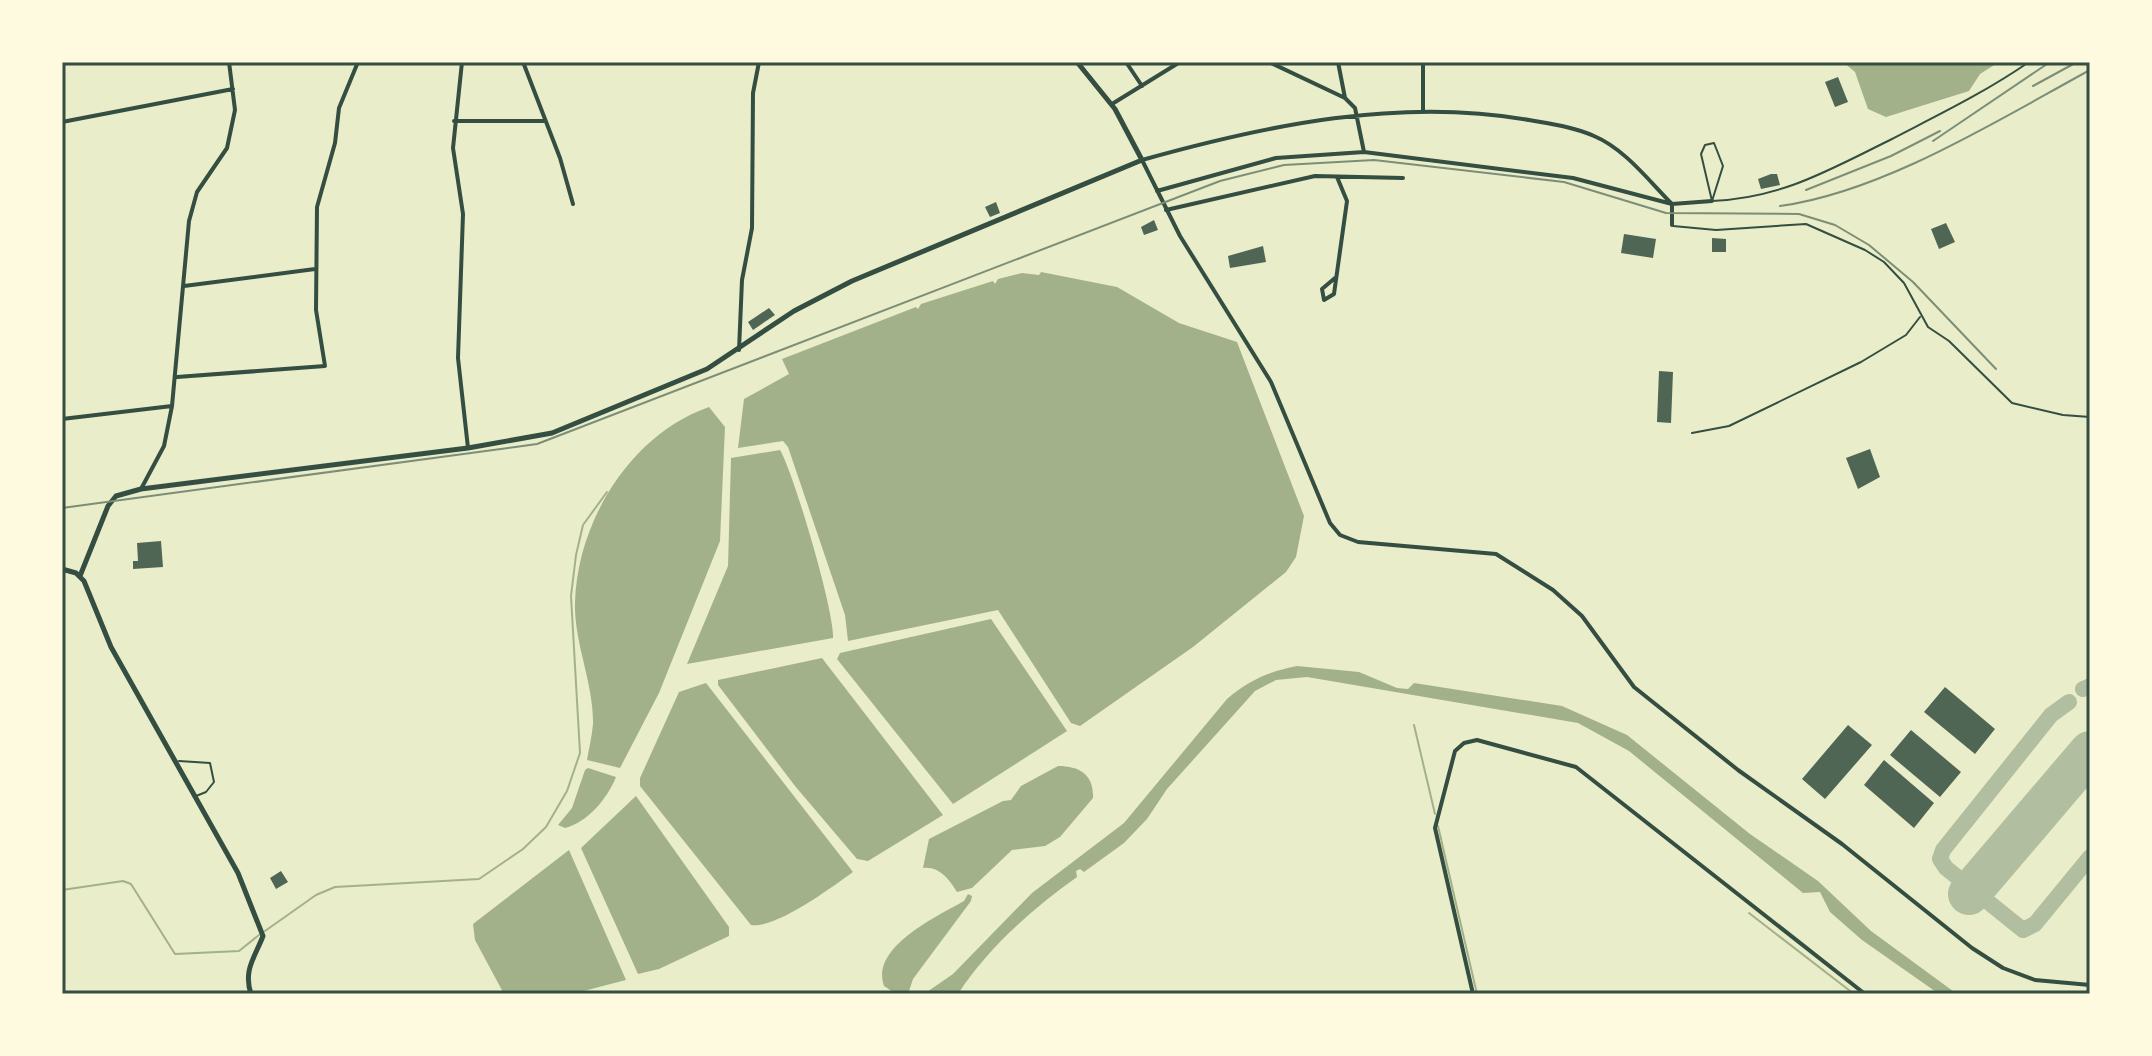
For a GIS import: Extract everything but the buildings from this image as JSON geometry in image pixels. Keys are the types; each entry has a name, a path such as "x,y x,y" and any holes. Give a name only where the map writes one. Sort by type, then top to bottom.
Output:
{"street":[{"path":"141,489 164,446 172,406 189,221 197,192 227,148 235,110 229,62"},
{"path":"177,377 325,366 316,310 317,207 335,143 342,100 358,62"},
{"path":"462,62 453,148 463,214 458,358 468,448"},
{"path":"523,62 573,204"},
{"path":"739,350 742,280 752,228 753,93 759,62"},
{"path":"1077,62 1112,104 1166,210 1267,373 1330,523 1340,535 1358,542 1496,554 1553,590 1582,616 1634,687 1738,770 1842,844 1972,948 2003,968 2035,980 2090,985"},
{"path":"1126,62 1142,86"},
{"path":"1112,104 1180,62"},
{"path":"1269,62 1345,98"},
{"path":"1338,62 1345,98 1360,118 1364,152"},
{"path":"1423,62 1423,111"},
{"path":"62,122 233,89"},
{"path":"80,576 108,506 116,496 141,489 468,448 552,433 670,387 739,350 794,311 852,281 1142,160 1287,123 1455,109 1522,119 1596,136 1614,147 1672,204 1672,225"},
{"path":"454,121 545,121"},
{"path":"1157,191 1276,158 1364,152 1573,178 1672,204 1712,201"},
{"path":"1335,278 1322,289 1324,300 1333,296 1347,201 1337,177"},
{"path":"1166,210 1303,178 1403,178"},
{"path":"184,286 315,269"},
{"path":"62,419 172,406"},
{"path":"62,569 80,576 111,647 258,918 263,936 250,960 247,982 251,994"},
{"path":"1473,994 1435,828 1455,751 1464,743 1477,740 1576,767 1865,994"}],"lane":[{"path":"1712,201 1742,200 1805,183 1982,94 2029,62"},
{"path":"1714,143 1723,166 1712,201 1701,154 1705,145 1714,143"},
{"path":"1672,225 1716,230 1806,224 1884,262 1904,283 1921,316 2012,403 2090,417"},
{"path":"1692,433 1729,426 1861,362 1906,335 1921,316"},
{"path":"174,761 210,763 214,782 206,792 194,797"}],"shaded area":[{"path":"1843,62 1999,62 1980,74 1969,91 1886,117 1868,109 1855,72"},
{"path":"1041,272 1117,287 1179,323 1237,342 1304,516 1296,557 1286,572 1193,647 1080,726 1071,723 998,610 848,641 845,615 788,447 783,441 738,448 744,399 789,374 782,359 916,307 918,309 921,304 993,281 995,284 998,279 1022,273 1039,275"},
{"path":"709,407 725,427 720,541 659,693 620,768 587,760 593,728 592,709 575,603 578,572 586,542 598,512 633,459 655,437"},
{"path":"780,450 812,544 828,601 833,638 687,664 728,566 731,458"},
{"path":"991,619 1067,731 953,804 837,659 840,653"},
{"path":"822,658 943,815 868,861 857,859 795,786 718,685 718,680"},
{"path":"1297,666 1359,672 1397,688 1408,689 1414,683 1562,706 1627,735 1750,834 1818,881 1871,931 1957,994 1939,994 1862,940 1830,912 1820,892 1803,893 1629,751 1578,723 1307,677 1276,680 1255,691 1167,789 1147,819 1124,843 1084,872 1080,869 1076,871 1077,877 997,945 958,994 924,994 953,974 1032,893 1124,823 1227,699 1260,678"},
{"path":"706,683 853,872 804,906 775,921 751,925 640,786 640,778 679,692"},
{"path":"1058,766 1084,773 1093,790 1093,798 1060,837 1045,846 1012,850 972,888 957,892 939,871 923,868 929,839 1003,801 1011,800 1021,786"},
{"path":"588,768 616,777 602,801 581,821 565,828 558,825 572,808"},
{"path":"636,796 729,927 729,936 659,969 638,974 581,848"},
{"path":"569,850 626,980 572,994 504,994 475,940 473,924"},
{"path":"968,894 972,896 971,901 913,979 908,994 896,994 884,986 882,972 896,946 924,924 964,901"}],"waterway":[{"path":"265,931 316,895 335,887 479,879 523,849 546,827 567,791 580,753 571,596 583,525 607,492"},
{"path":"1414,725 1435,814"},
{"path":"1438,826 1477,994"},
{"path":"62,890 123,881 131,884 175,954 239,951 259,935"},
{"path":"1749,913 1854,994"}],"taxiway":[{"path":"2083,689 2090,686"},
{"path":"2069,702 2051,715 1943,850 1940,859 1946,868 2023,930 2035,924 2090,857"}],"runway":[{"path":"1969,894 2090,752"}],"railway":[{"path":"1933,141 2050,62"},
{"path":"2033,86 2077,62"},
{"path":"1780,206 1859,186 1899,170 1939,152 2090,70"},
{"path":"1806,190 1891,156 1940,131"},
{"path":"62,508 537,444 1220,181 1284,165 1374,160 1564,182 1666,213 1799,214 1835,225 1869,245 1913,282 1996,369"}]}
